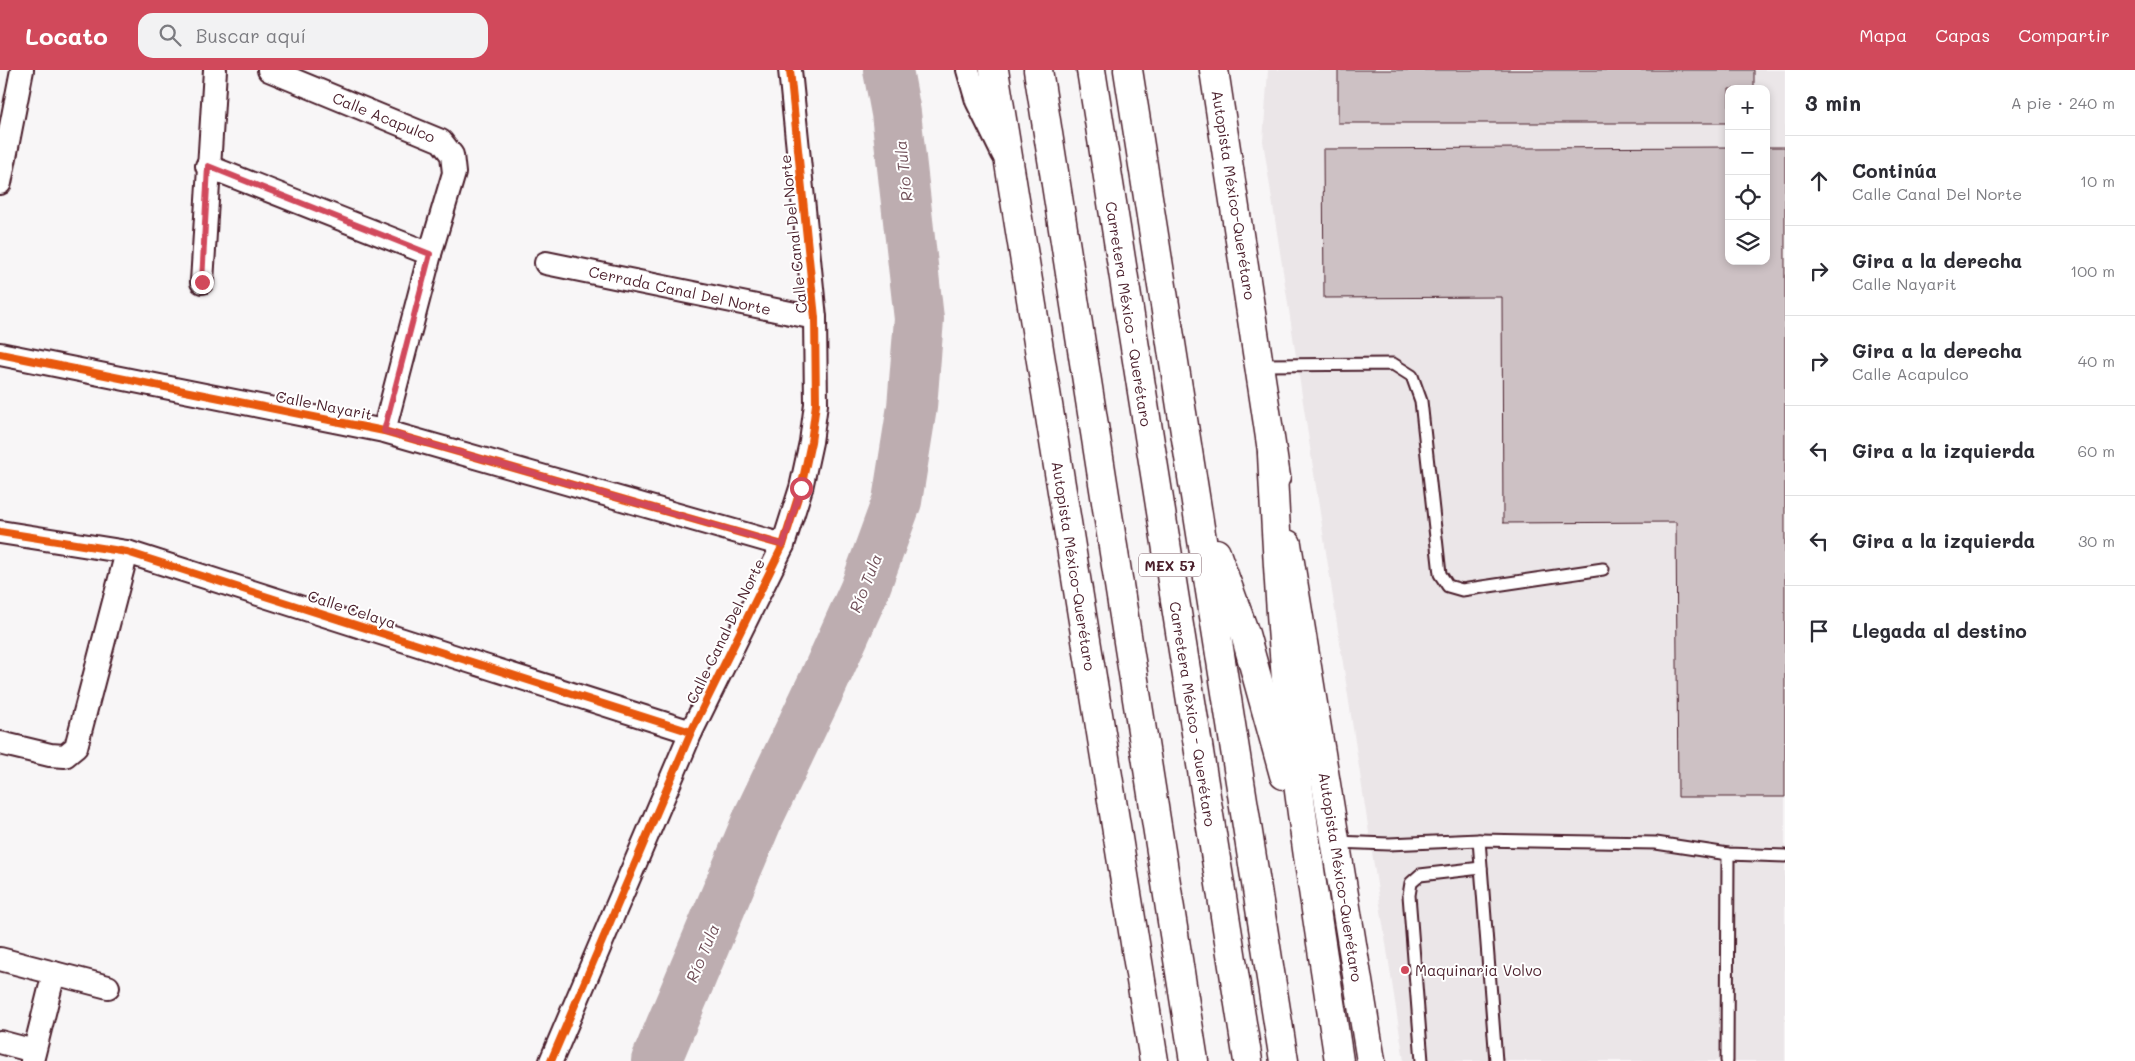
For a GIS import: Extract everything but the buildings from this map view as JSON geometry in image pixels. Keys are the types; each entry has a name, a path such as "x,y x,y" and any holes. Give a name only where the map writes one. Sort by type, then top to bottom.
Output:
{"main road":[{"name":"Autopista México-Querétaro","path":"994,70 1154,1061"},
{"path":"1038,70 1194,1061"},
{"name":"Carretera México - Querétaro","path":"1090,70 1248,1061"},
{"name":"MEX 57","path":"1128,70 1284,1061"},
{"name":"Autopista México-Querétaro","path":"1218,79 1272,454 1371,1061"},
{"path":"1272,454 1276,540 1288,700 1316,910 1340,1061"},
{"path":"1196,506 1222,569 1255,667 1287,788 1316,910"}],"street":[{"path":"0,183 22,70"},
{"path":"202,282 215,70"},
{"name":"Calle Acapulco","path":"269,70 441,141 452,155 454,173 430,254 384,431"},
{"name":"Calle Canal Del Norte","path":"551,1061 691,732 783,545 801,488 812,442 816,404 815,318 790,70"},
{"path":"968,70 977,101 1009,167"},
{"path":"208,166 430,254"},
{"name":"Cerrada Canal Del Norte","path":"546,263 815,318"},
{"name":"Calle Nayarit","path":"0,354 384,431 783,545"},
{"name":"Calle Celaya","path":"0,532 127,552 691,732"},
{"path":"0,743 50,756 65,756 76,747 127,552"},
{"path":"0,959 108,988"},
{"path":"0,1042 33,1056 54,973"}],"lane":[{"path":"1260,365 1393,364 1412,376 1421,401 1440,574 1448,586 1462,590 1603,569"},
{"path":"1335,842 1389,844 1479,840 1656,843 1728,854 1785,856"},
{"path":"1479,840 1496,1061"},
{"path":"1727,1061 1728,854"},
{"path":"1422,1061 1408,895 1411,883 1420,875 1482,868"}],"shaded area":[{"path":"1268,70 1785,70 1785,1061 1404,1061 1263,141"}],"waterway":[{"name":"Río Tula","path":"656,1061 759,816 864,591 897,501 912,407 919,319 896,113 888,70"}],"cycle path":[{"path":"551,1061 691,732 783,545 801,488 811,442 816,404 815,318 790,70"},
{"path":"0,354 384,431 783,545"},
{"path":"0,532 127,552 691,732"}],"place":[{"name":"Maquinaria Volvo","path":"1405,970"}],"route":[{"path":"202,282 208,166 430,254 384,431 783,545 801,488"}]}
